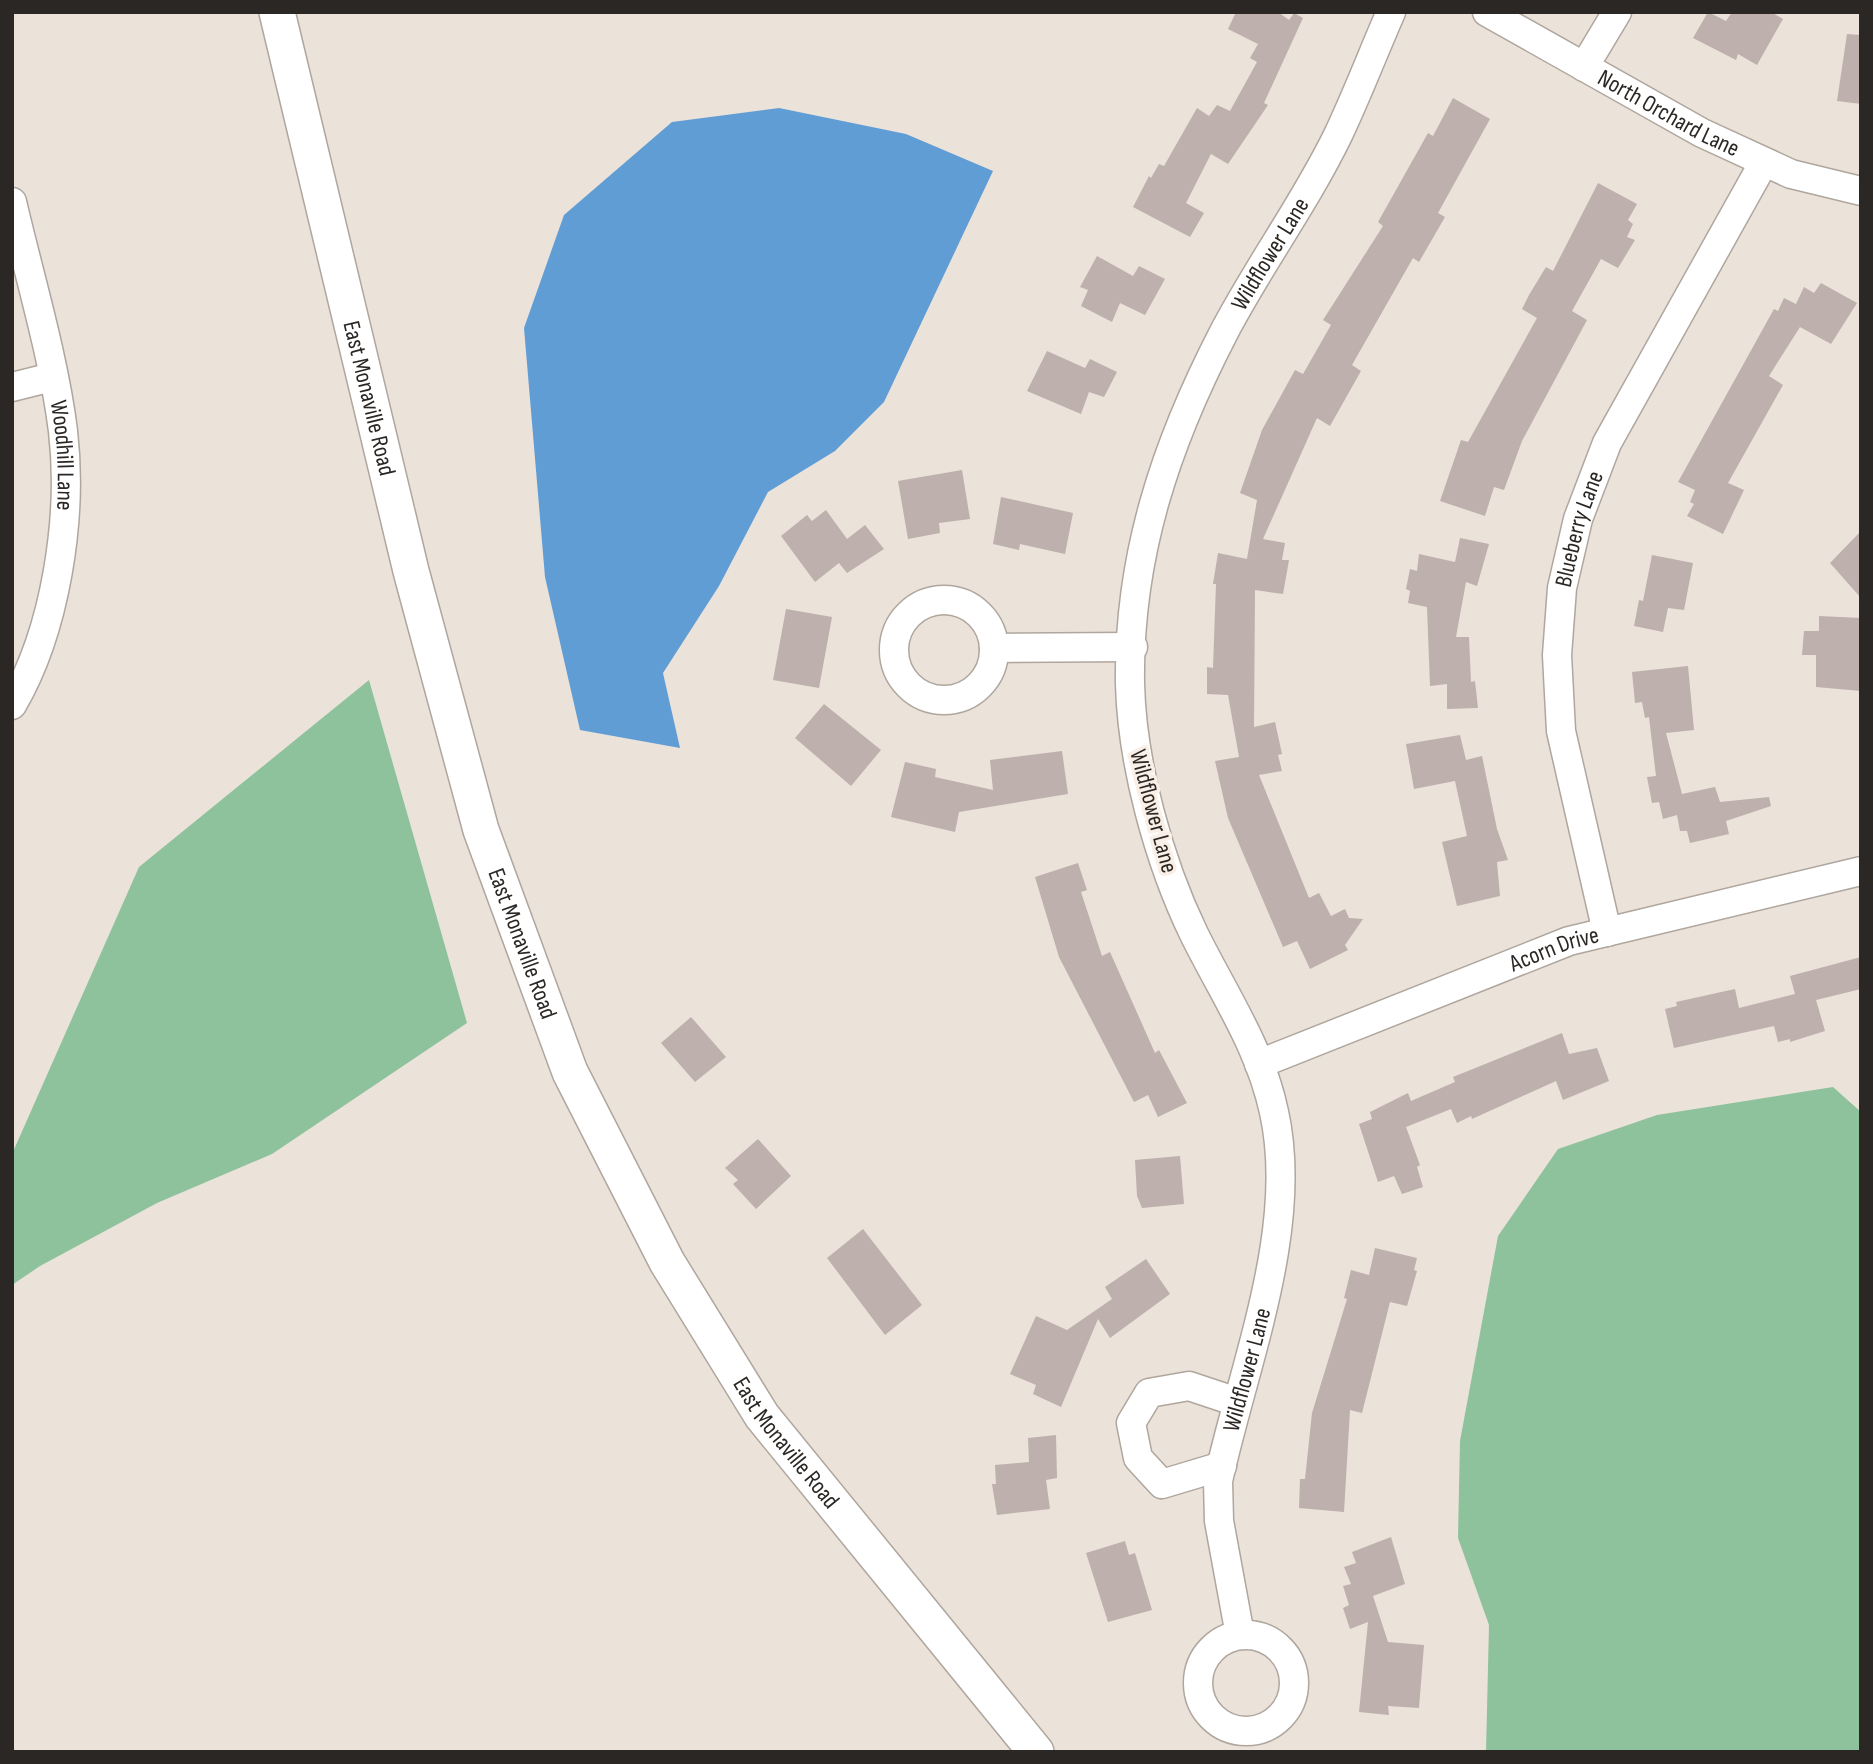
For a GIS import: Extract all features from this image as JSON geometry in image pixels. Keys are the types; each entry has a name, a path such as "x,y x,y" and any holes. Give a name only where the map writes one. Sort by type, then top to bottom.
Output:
{"main road":[{"name":"East Monaville Road","path":"277,12 411,571 474,804 570,1072 667,1262 762,1416 1036,1752"}],"street":[{"name":"Wildflower Lane","path":"1240,1635 1219,1521 1218,1481 1278,1238 1281,1178 1275,1113 1250,1035 1193,932 1163,857 1136,750 1130,684 1137,584 1154,496 1183,417 1225,331 1337,136 1391,12"},
{"name":"North Orchard Lane","path":"1487,12 1702,134 1791,174 1861,191"},
{"path":"1584,67 1617,12"},
{"name":"Blueberry Lane","path":"1607,932 1561,731 1557,655 1562,588 1578,519 1607,443 1764,162"},
{"name":"Woodhill Lane","path":"12,202 62,431 66,502 54,585 35,658 12,705"},
{"path":"12,387 52,377"},
{"path":"994,648 1133,647"},
{"name":"Acorn Drive","path":"1259,1064 1569,941 1861,871"},
{"path":"1222,1466 1162,1484 1138,1458 1131,1423 1149,1393 1189,1386 1237,1402"}],"green space":[{"path":"369,680 467,1023 272,1154 157,1203 40,1266 12,1285 12,1154 139,867"},
{"path":"1833,1087 1861,1112 1861,1752 1486,1752 1489,1625 1458,1538 1460,1441 1498,1236 1558,1149 1657,1115"}],"water":[{"path":"779,108 906,134 993,171 884,402 835,451 768,492 719,586 663,673 680,748 580,730 545,577 524,328 564,215 672,122"}],"building":[{"path":"1236,12 1278,12 1289,20 1294,13 1303,18 1264,103 1268,105 1228,164 1211,154 1186,203 1204,213 1190,237 1133,207 1149,176 1151,178 1159,164 1164,166 1197,108 1209,116 1217,105 1230,111 1257,62 1250,58 1258,44 1228,29"},
{"path":"1708,12 1726,21 1732,12 1771,12 1783,19 1757,65 1738,54 1736,60 1693,38"},
{"path":"1847,34 1861,35 1861,104 1837,101"},
{"path":"1453,98 1490,119 1438,213 1445,217 1419,262 1413,258 1352,365 1361,371 1330,426 1317,418 1263,539 1285,543 1282,560 1289,560 1283,594 1255,590 1254,727 1275,722 1282,754 1278,755 1282,771 1259,775 1309,898 1319,893 1331,916 1345,909 1349,918 1363,919 1345,945 1348,950 1310,969 1297,941 1283,947 1228,818 1215,761 1239,757 1228,695 1207,694 1207,667 1213,668 1216,584 1213,584 1218,553 1247,559 1257,500 1240,493 1262,430 1295,370 1303,374 1331,325 1323,320 1383,226 1378,222 1428,133 1433,136"},
{"path":"1598,183 1637,204 1628,220 1633,224 1627,237 1635,240 1618,268 1601,259 1572,311 1587,320 1522,441 1504,490 1494,487 1485,516 1440,501 1461,440 1468,442 1537,318 1522,309 1546,267 1553,271"},
{"path":"1097,256 1133,276 1139,266 1165,279 1145,315 1120,303 1112,322 1081,306 1088,290 1080,287"},
{"path":"1821,283 1857,303 1831,344 1800,327 1769,376 1783,385 1728,483 1744,490 1723,534 1687,516 1694,504 1690,502 1695,490 1678,482 1774,309 1778,311 1784,298 1796,304 1804,287 1814,293"},
{"path":"1047,351 1085,368 1090,359 1117,372 1104,397 1089,392 1081,414 1027,391"},
{"path":"962,470 970,519 939,523 940,533 908,539 898,481"},
{"path":"1001,497 1073,513 1065,554 1020,544 1019,550 993,544"},
{"path":"826,510 847,539 865,525 884,549 847,573 839,563 815,582 781,536 807,515 812,521"},
{"path":"1861,531 1861,598 1830,563"},
{"path":"1460,538 1489,544 1477,586 1466,582 1456,637 1469,637 1471,682 1475,681 1478,708 1447,709 1447,684 1430,686 1427,607 1408,603 1410,591 1406,589 1410,569 1417,571 1419,554 1455,562"},
{"path":"1652,555 1693,563 1684,610 1668,608 1663,632 1634,626 1639,600 1643,601"},
{"path":"786,609 832,617 819,688 773,680"},
{"path":"1819,616 1861,618 1861,691 1816,687 1816,655 1802,655 1804,631 1819,631"},
{"path":"1688,666 1694,730 1666,733 1682,794 1715,787 1720,802 1769,797 1771,806 1726,821 1729,834 1690,843 1687,831 1680,831 1677,815 1663,819 1659,802 1652,803 1647,777 1656,776 1649,717 1645,718 1642,702 1635,703 1632,672"},
{"path":"824,704 881,750 851,786 795,738"},
{"path":"1460,735 1466,760 1482,756 1497,829 1508,860 1497,862 1500,896 1457,906 1442,842 1467,836 1455,781 1414,789 1406,744"},
{"path":"1062,751 1068,794 959,812 955,832 891,817 905,762 936,769 935,777 993,790 990,760"},
{"path":"1078,863 1087,890 1081,892 1102,956 1110,952 1155,1053 1159,1050 1187,1103 1158,1117 1148,1095 1134,1102 1059,957 1035,877"},
{"path":"1861,957 1861,989 1816,1000 1825,1031 1790,1042 1790,1039 1778,1042 1774,1026 1674,1048 1665,1009 1677,1006 1676,1002 1735,989 1739,1008 1795,994 1790,976"},
{"path":"691,1017 726,1057 695,1082 661,1043"},
{"path":"1562,1033 1569,1054 1597,1048 1609,1081 1563,1100 1556,1081 1472,1119 1471,1116 1457,1123 1451,1109 1406,1127 1420,1165 1417,1167 1423,1187 1402,1194 1394,1176 1378,1182 1359,1124 1372,1119 1370,1112 1408,1093 1411,1101 1455,1082 1453,1077"},
{"path":"758,1139 791,1176 756,1209 733,1184 738,1180 725,1168"},
{"path":"1180,1156 1184,1204 1142,1208 1137,1196 1135,1160"},
{"path":"863,1229 922,1305 885,1335 827,1258"},
{"path":"1375,1248 1417,1258 1414,1270 1417,1271 1407,1306 1390,1302 1362,1413 1350,1410 1344,1512 1299,1508 1300,1479 1305,1479 1312,1413 1347,1299 1344,1298 1351,1270 1369,1275"},
{"path":"1146,1259 1170,1294 1110,1338 1098,1319 1061,1407 1033,1394 1036,1385 1010,1374 1036,1316 1067,1330 1112,1299 1105,1287"},
{"path":"1056,1435 1057,1478 1046,1480 1050,1509 997,1515 992,1484 996,1484 995,1465 1029,1462 1028,1438"},
{"path":"1391,1537 1405,1584 1373,1596 1388,1642 1424,1645 1419,1708 1388,1706 1389,1715 1359,1712 1368,1622 1350,1629 1343,1608 1349,1605 1343,1586 1351,1584 1344,1567 1356,1563 1352,1552"},
{"path":"1125,1541 1129,1555 1135,1553 1152,1610 1108,1622 1086,1553"}]}
